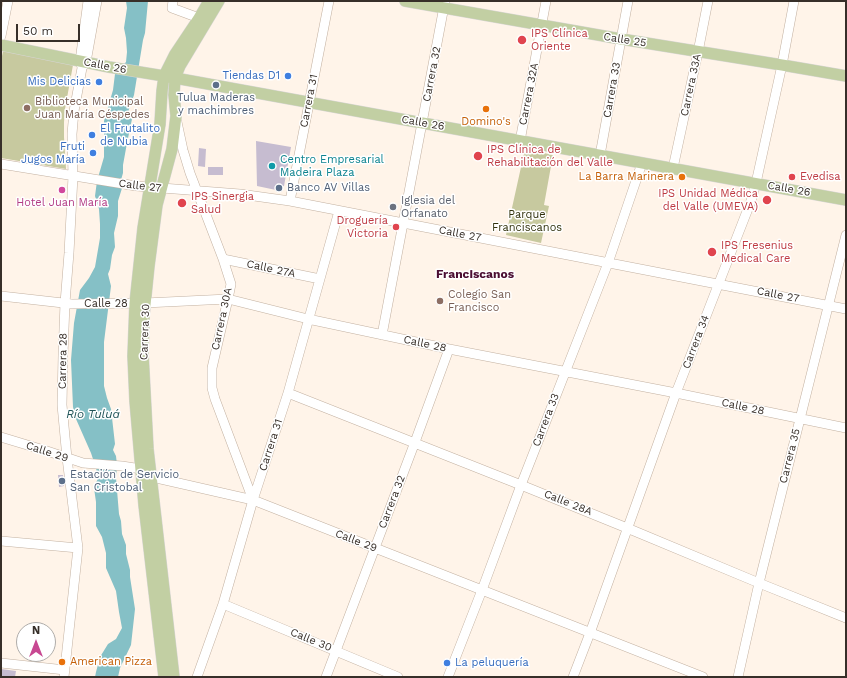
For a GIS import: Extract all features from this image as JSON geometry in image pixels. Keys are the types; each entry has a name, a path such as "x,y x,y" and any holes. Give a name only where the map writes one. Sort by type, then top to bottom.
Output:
{"main road":[{"name":"Carrera 30","path":"174,677 147,426 140,303 144,228 160,124 164,76 175,54 209,1"},
{"name":"Carrera 30","path":"164,677 144,505 134,381 133,343 140,303 149,266 158,200 172,150 176,116 174,95 175,78 180,66 219,1"},
{"name":"Calle 25","path":"405,1 445,5 541,25 698,52 782,64 846,76"},
{"name":"Calle 26","path":"1,45 82,64 164,76 846,200"}],"street":[{"path":"1,36 8,1"},
{"name":"Carrera 28","path":"82,64 88,1"},
{"name":"Carrera 28","path":"64,673 78,548 62,404 62,355 68,304 73,176 72,123 82,64 97,1"},
{"name":"Carrera 31","path":"290,201 329,1"},
{"name":"Carrera 32A","path":"520,141 546,1"},
{"name":"Carrera 33","path":"600,155 628,1"},
{"name":"Carrera 33A","path":"673,168 708,1"},
{"name":"Carrera 34","path":"573,677 676,393 751,201 782,64 794,1"},
{"path":"173,4 199,18"},
{"name":"Carrera 32","path":"382,335 445,5"},
{"name":"Carrera 30A","path":"176,116 186,162 231,284 212,368 212,388 253,500"},
{"name":"Carrera 33","path":"448,677 564,372 608,263 642,163"},
{"name":"Calle 27","path":"1,164 150,188 197,190 290,201 846,308"},
{"name":"Carrera 31","path":"197,677 223,604 253,500 288,393 338,211"},
{"name":"Carrera 35","path":"738,677 759,583 846,235"},
{"name":"Calle 27A","path":"223,259 320,280"},
{"name":"Calle 28","path":"1,296 68,304 118,304 228,299 308,319 449,349 846,428"},
{"name":"Carrera 32","path":"326,677 449,349"},
{"name":"Calle 28A","path":"288,393 415,442 846,618"},
{"name":"Calle 29","path":"1,437 83,463 141,469 152,477 253,500 703,677"},
{"path":"1,541 78,548"},
{"name":"Calle 30","path":"223,604 398,677"},
{"path":"1,663 64,673"}],"green space":[{"path":"3,51 73,65 64,122 66,169 1,158 1,61"},
{"name":"Parque Franciscanos","path":"525,149 553,155 544,205 549,206 541,243 506,235"}],"water":[{"name":"Río Tuluá","path":"126,1 148,1 145,33 134,95 128,112 132,119 123,165 121,180 123,185 118,201 118,216 114,233 115,247 108,274 111,286 104,342 104,386 111,409 115,444 113,450 116,456 117,465 116,478 119,514 122,534 126,545 126,554 130,570 135,609 131,645 120,668 118,677 95,677 100,657 108,644 116,639 122,628 116,591 106,568 106,553 102,537 96,526 96,502 94,488 98,478 96,468 76,419 73,407 71,360 74,323 80,290 95,267 100,238 99,209 95,196 97,181 104,157 104,121 113,90 115,74 126,62 127,52 124,28 127,8"}],"building":[{"name":"Centro Empresarial Madeira Plaza","path":"256,141 291,147 284,186 276,190 257,186"},
{"path":"199,148 206,149 205,167 198,166"},
{"path":"208,167 223,167 223,175 208,175"},
{"name":"Estación de Servicio San Cristobal","path":"58,475 63,475 64,486 59,487"},
{"path":"1,669 16,671 15,677 1,677"}],"place":[{"name":"IPS Clínica Oriente","path":"522,40"},
{"name":"Tiendas D1","path":"288,76"},
{"name":"Mis Delicias","path":"99,82"},
{"name":"Tulua Maderas y machimbres","path":"216,85"},
{"name":"Biblioteca Municipal Juan María Céspedes","path":"27,108"},
{"name":"Domino's","path":"486,109"},
{"name":"El Frutalito de Nubia","path":"92,135"},
{"name":"Fruti Jugos María","path":"93,153"},
{"name":"IPS Clínica de Rehabilitación del Valle","path":"478,156"},
{"name":"Centro Empresarial Madeira Plaza","path":"272,166"},
{"name":"La Barra Marinera","path":"682,177"},
{"name":"Evedisa","path":"792,177"},
{"name":"Banco AV Villas","path":"279,188"},
{"name":"Hotel Juan María","path":"62,190"},
{"name":"IPS Unidad Médica del Valle (UMEVA)","path":"767,200"},
{"name":"IPS Sinergia Salud","path":"182,203"},
{"name":"Iglesia del Orfanato","path":"393,207"},
{"name":"Droguería Victoria","path":"396,227"},
{"name":"IPS Fresenius Medical Care","path":"712,252"},
{"name":"Colegio San Francisco","path":"440,301"},
{"name":"Estación de Servicio San Cristobal","path":"62,481"},
{"name":"American Pizza","path":"62,662"},
{"name":"La peluquería","path":"447,663"}],"district":[{"name":"Franciscanos","path":"475,274"}]}
